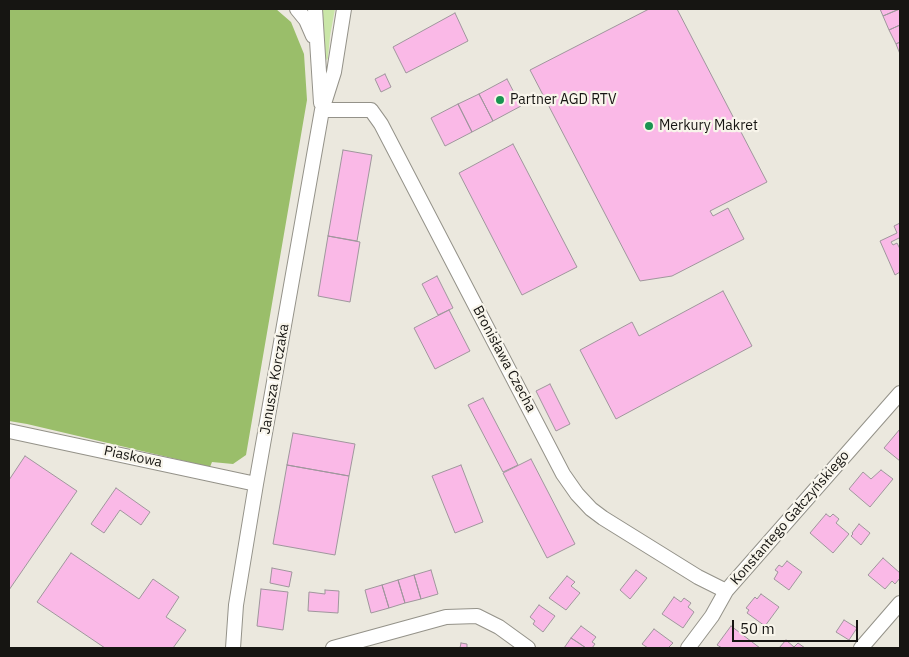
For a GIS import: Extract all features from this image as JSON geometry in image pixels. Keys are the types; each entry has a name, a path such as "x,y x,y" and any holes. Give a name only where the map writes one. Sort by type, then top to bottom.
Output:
{"street":[{"name":"Janusza Korczaka","path":"297,9 306,20 318,45"},
{"name":"Janusza Korczaka","path":"315,9 322,110"},
{"name":"Janusza Korczaka","path":"233,648 236,605 256,484 322,110 334,72 346,10"},
{"name":"Bronisława Czecha","path":"322,110 371,110 381,124 563,474 577,494 591,509 603,518 698,577 726,590"},
{"name":"Konstantego Gałczyńskiego","path":"688,648 712,616 726,590 900,392"},
{"name":"Piaskowa","path":"9,431 256,484"},
{"path":"861,648 900,603"},
{"path":"333,648 446,616 477,616 499,627 528,648"}],"green space":[{"path":"9,9 276,9 291,22 304,54 307,100 246,455 233,464 212,462 210,467 9,421"},
{"path":"321,9 335,9 327,60 324,58"}],"building":[{"name":"Merkury Makret","path":"649,9 677,9 767,182 710,211 713,216 728,208 744,239 672,276 640,281 530,70"},
{"path":"880,9 899,9 883,16"},
{"path":"900,9 900,25 889,30 883,16"},
{"path":"455,13 468,41 406,73 393,47"},
{"path":"900,25 900,42 896,44 889,30"},
{"path":"900,42 900,54 896,44"},
{"path":"385,74 391,87 381,92 375,79"},
{"name":"Partner AGD RTV","path":"507,79 521,106 493,121 479,94"},
{"path":"479,94 493,121 472,132 458,104"},
{"path":"458,104 472,132 445,146 431,118"},
{"path":"513,144 577,267 522,295 459,173"},
{"path":"343,150 372,155 357,241 328,236"},
{"path":"900,223 900,240 899,238 891,242 893,245 897,243 900,249 900,272 895,275 880,241 897,233 894,226"},
{"path":"328,236 360,242 350,302 318,296"},
{"path":"437,276 453,308 438,315 422,284"},
{"path":"723,291 752,346 616,419 580,350 632,322 639,336"},
{"path":"449,310 470,351 435,369 414,328"},
{"path":"550,384 570,424 556,431 536,391"},
{"path":"483,398 518,465 503,472 468,405"},
{"path":"900,429 900,461 884,448"},
{"path":"293,433 355,444 349,476 287,465"},
{"path":"25,456 77,491 9,590 9,480"},
{"path":"531,459 575,544 547,558 503,473"},
{"path":"287,465 349,476 335,555 273,544"},
{"path":"461,465 483,522 455,533 432,476"},
{"path":"881,470 893,479 870,507 849,489 863,472 871,479"},
{"path":"116,488 150,512 141,525 120,510 104,533 91,524"},
{"path":"826,514 830,517 833,514 839,519 836,523 849,534 833,553 810,533"},
{"path":"859,524 870,533 861,545 851,536"},
{"path":"71,553 139,599 153,579 179,597 166,617 186,630 173,648 105,648 37,602"},
{"path":"883,558 900,573 900,578 895,584 892,581 885,589 868,575"},
{"path":"787,561 802,572 789,590 774,579 778,572 775,570 779,565 782,567"},
{"path":"272,568 292,572 289,587 270,583"},
{"path":"431,570 438,594 421,599 414,575"},
{"path":"636,570 647,578 630,599 620,590"},
{"path":"414,575 421,599 405,603 398,580"},
{"path":"567,576 575,582 571,586 580,593 566,610 549,598"},
{"path":"398,580 405,603 389,608 382,585"},
{"path":"382,585 389,608 371,613 365,590"},
{"path":"261,589 288,592 283,630 257,626"},
{"path":"325,590 339,591 338,613 308,611 309,592 325,594"},
{"path":"761,594 779,607 765,626 747,613 749,610 746,608 755,597 757,599"},
{"path":"674,597 681,602 684,598 691,603 688,607 694,612 683,628 662,614"},
{"path":"539,605 555,616 543,632 533,624 535,621 530,617"},
{"path":"844,620 857,628 849,640 836,632"},
{"path":"581,626 596,637 592,642 595,644 592,648 586,648 571,638"},
{"path":"731,626 760,648 722,648 717,645"},
{"path":"654,629 673,643 668,648 648,648 642,644"},
{"path":"571,638 579,643 586,648 564,648"},
{"path":"786,640 794,647 798,643 805,648 779,648"},
{"path":"461,643 467,644 467,648 460,648"}],"place":[{"name":"Partner AGD RTV","path":"500,100"},
{"name":"Merkury Makret","path":"649,126"}]}
